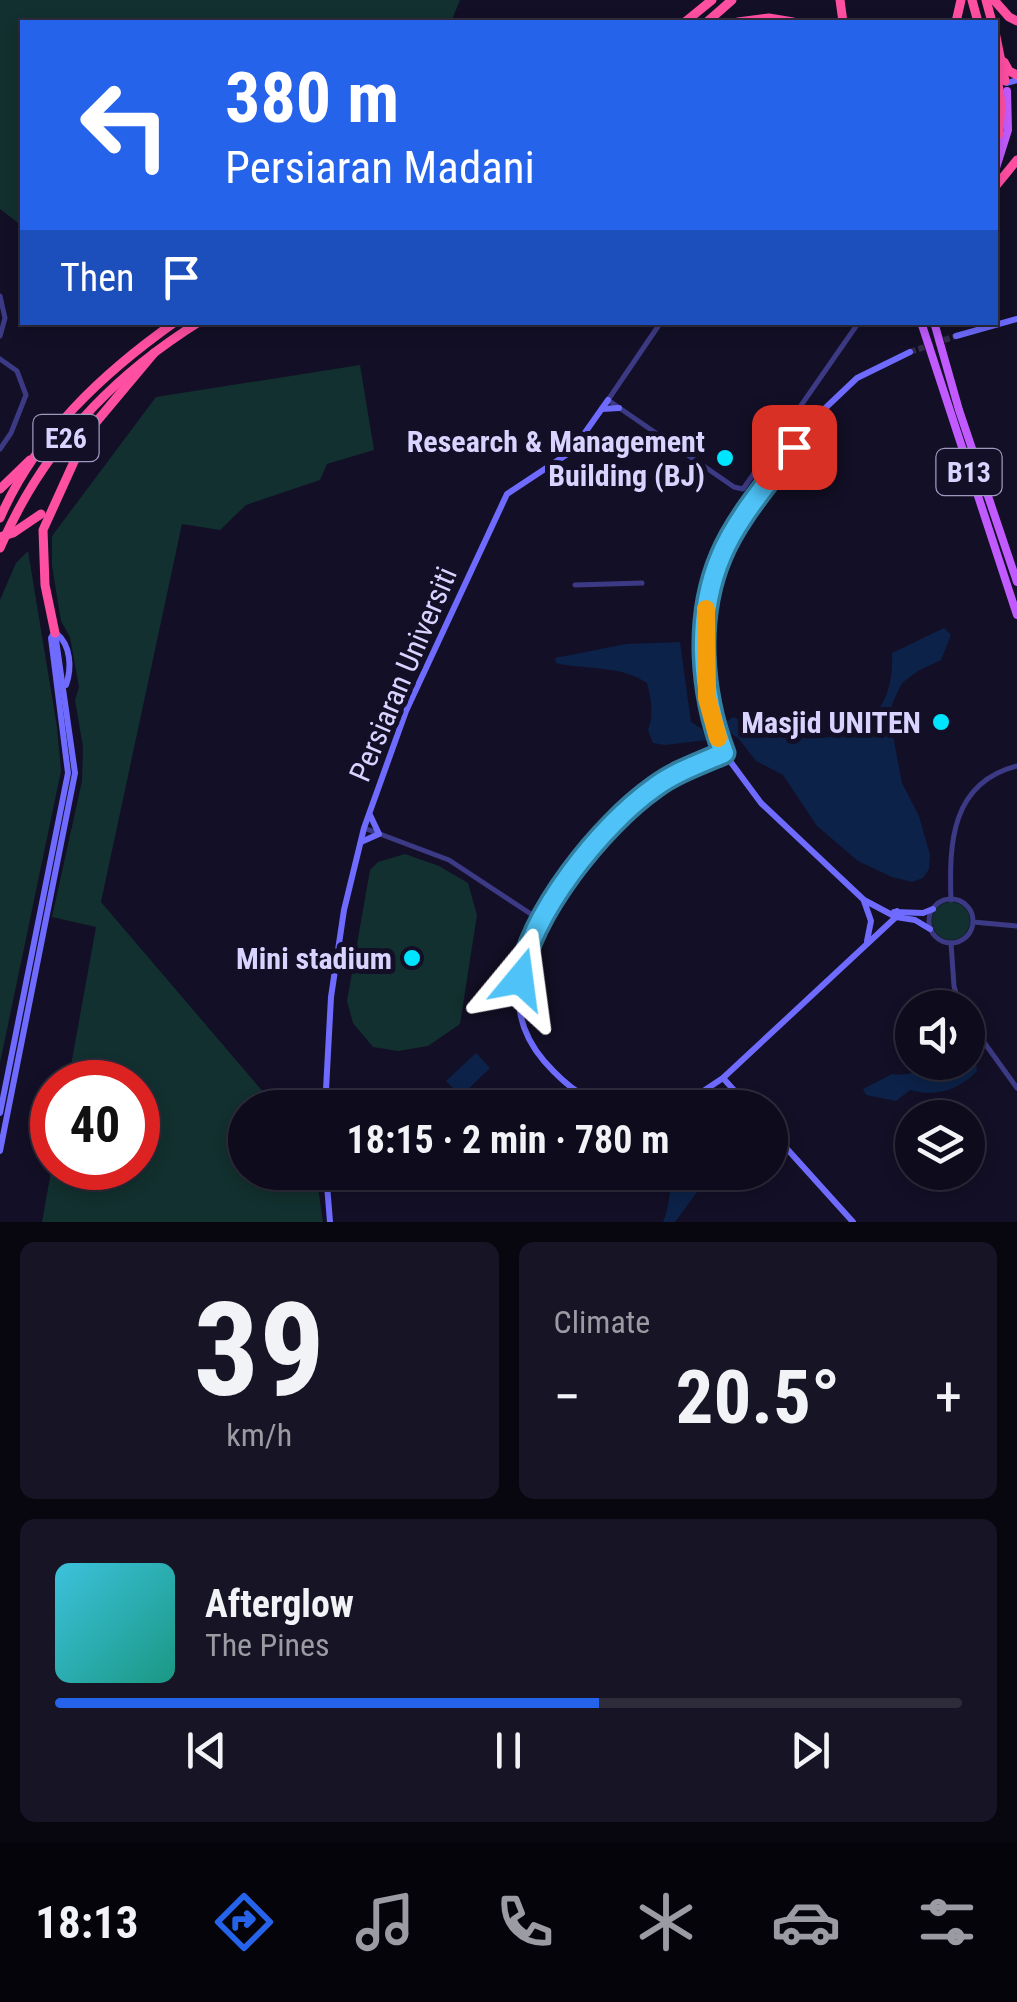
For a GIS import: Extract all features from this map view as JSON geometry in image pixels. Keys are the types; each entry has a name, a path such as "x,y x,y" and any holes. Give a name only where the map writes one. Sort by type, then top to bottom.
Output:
{"highway":[{"path":"709,20 732,0"},
{"path":"994,0 1017,22"},
{"path":"687,20 709,2"},
{"path":"753,20 780,20"},
{"path":"999,61 1017,80"},
{"path":"999,61 1004,84"},
{"path":"999,61 999,134"},
{"path":"998,183 1017,160"},
{"name":"E26","path":"0,518 75,404 171,325"},
{"name":"E26","path":"0,548 19,505 45,464 87,412 113,386 195,325"},
{"path":"55,632 42,553 43,530 52,504 87,432 154,353"},
{"path":"0,489 47,444"},
{"path":"0,537 13,533 52,504"}],"main road":[{"path":"998,162 1008,130 1004,84"},
{"path":"998,139 999,134"},
{"name":"B13","path":"921,325 1017,615"},
{"name":"B13","path":"935,325 1017,582"}],"street":[{"path":"1004,84 1017,80"},
{"path":"0,296 4,318 0,336"},
{"name":"Persiaran Universiti","path":"326,1090 331,998 344,910 364,828 406,710 507,494 572,451 659,325"},
{"path":"608,400 743,490 857,325"},
{"path":"956,336 998,325"},
{"path":"910,352 857,378 818,415 722,553 707,601 707,698 724,753 761,803 864,900 915,920 940,940 951,943 965,938 973,922 968,908 951,900"},
{"path":"0,360 17,371 26,395 0,449"},
{"path":"600,395 602,409 619,408"},
{"path":"575,585 642,583"},
{"path":"0,1113 68,773 51,638 55,632 64,641 71,670 64,689 76,774 0,1151"},
{"path":"574,1090 540,1056 521,1009 524,956 540,920 609,827 658,784 724,753"},
{"path":"951,900 950,862 957,817 982,783 1017,766"},
{"path":"369,814 379,834"},
{"path":"364,828 450,860 540,920"},
{"path":"361,842 379,834"},
{"path":"864,900 872,921 867,942"},
{"path":"704,1090 722,1078 895,914 924,912 951,900"},
{"path":"930,929 933,909"},
{"path":"973,922 1017,926"},
{"path":"951,943 955,990"},
{"path":"985,1044 1017,1088"},
{"path":"733,1089 737,1063"},
{"path":"722,1078 733,1089"},
{"path":"710,1086 733,1089"},
{"path":"788,1150 853,1222"},
{"path":"327,1190 330,1222"}],"green space":[{"path":"0,0 460,0 452,20 20,20 20,224 0,209"},
{"path":"360,365 374,450 327,464 320,480 246,505 220,530 182,524 101,902 261,1090 228,1090 228,1190 318,1190 323,1222 42,1222 48,1190 160,1190 160,1060 72,1060 96,927 52,917 82,781 83,747 75,700 79,687 70,637 61,621 52,566 52,536 156,397"},
{"path":"28,551 61,771 0,1063 0,600 16,563"},
{"name":"Mini stadium","path":"405,854 439,866 468,883 477,915 460,1024 428,1046 398,1051 373,1047 353,1023 347,1001 370,870 378,862"},
{"path":"951,902 964,908 970,921 964,934 951,940 938,934 932,921 938,908"}],"water":[{"path":"944,628 951,635 941,660 902,683 892,704 891,725 902,783 919,816 930,855 929,869 923,878 912,882 858,861 817,826 783,775 756,761 738,738 727,731 725,723 733,717 792,737 834,736 852,731 878,710 886,695 892,653"},
{"path":"680,642 691,722 702,729 707,740 653,743 648,730 651,707 647,683 615,671 556,663 555,658 626,644"},
{"path":"476,1053 490,1068 467,1090 455,1090 446,1081"},
{"path":"892,1074 895,1080 966,1080 946,1091 910,1090 895,1101 866,1095 863,1089"},
{"path":"671,1190 699,1190 675,1222 663,1222"}],"tunnel":[{"path":"910,352 956,336"}],"slow traffic":[{"path":"706,609 707,698 718,738"}],"place":[{"name":"Research & Management Building (BJ)","path":"725,458"},
{"name":"Masjid UNITEN","path":"941,722"},
{"name":"Mini stadium","path":"412,958"}],"route":[{"path":"520,979 524,956 540,920 609,827 658,784 724,753 707,698 707,601 722,553 794,447"}]}
